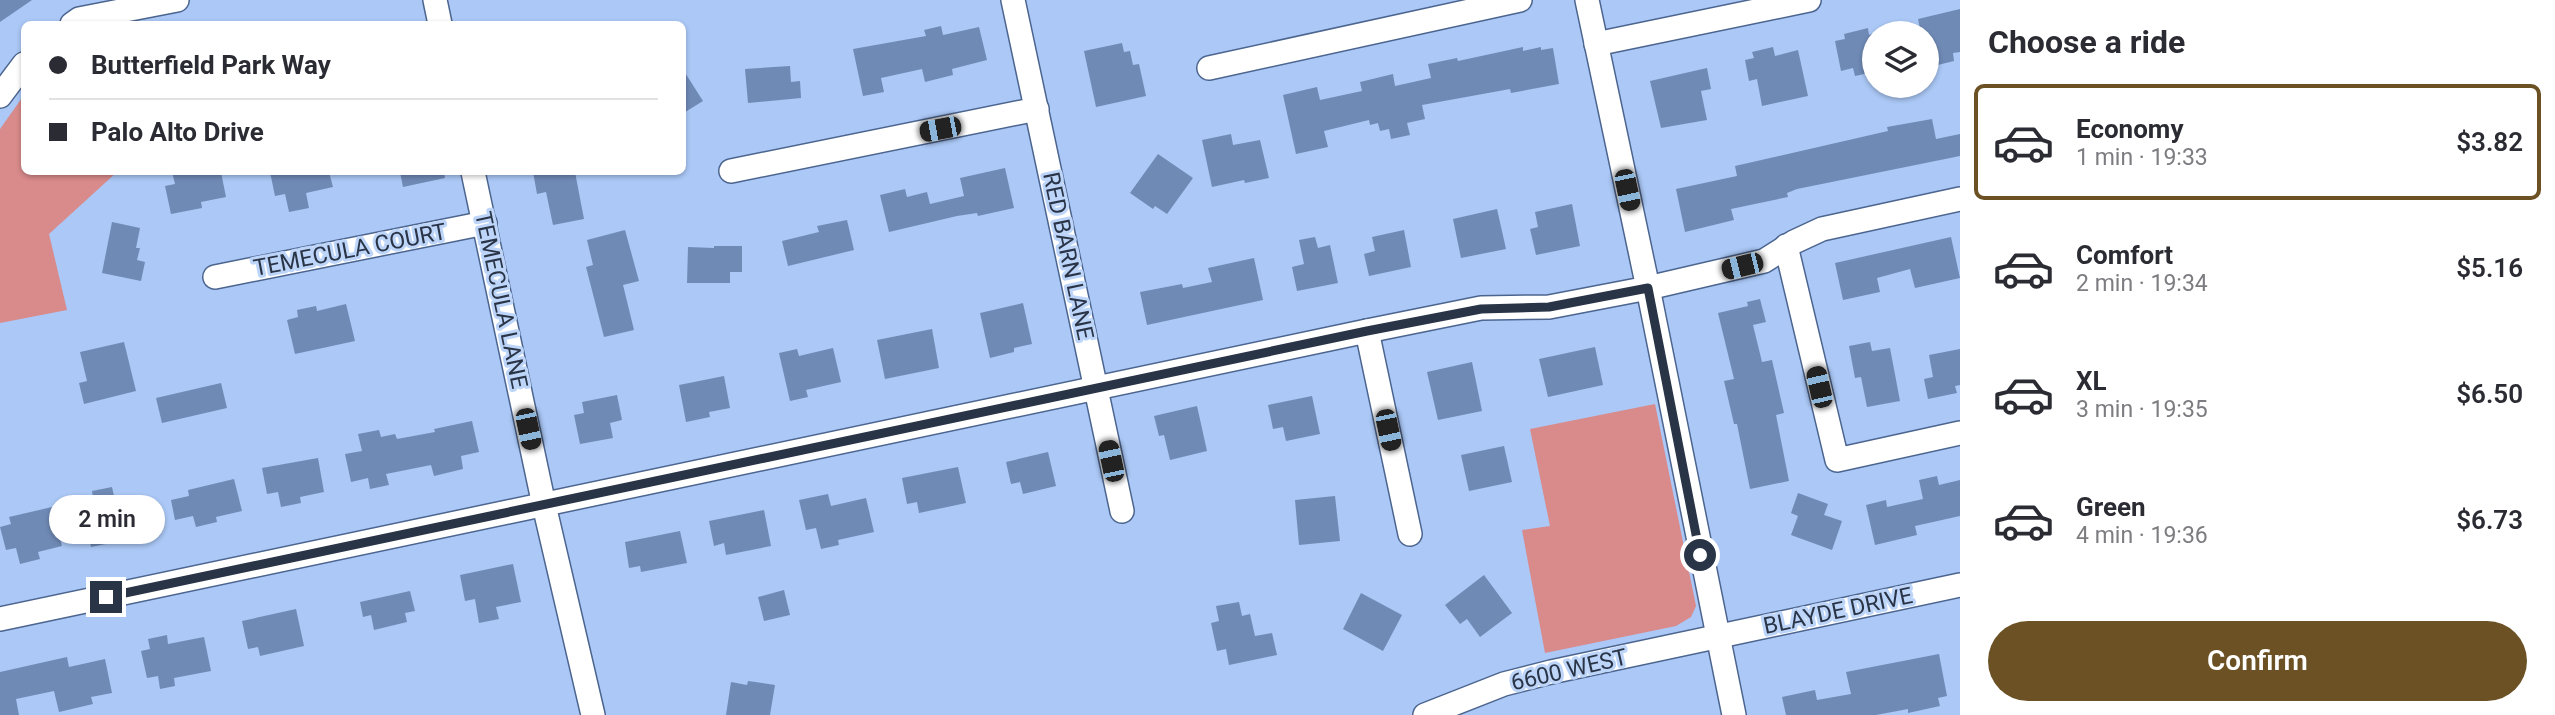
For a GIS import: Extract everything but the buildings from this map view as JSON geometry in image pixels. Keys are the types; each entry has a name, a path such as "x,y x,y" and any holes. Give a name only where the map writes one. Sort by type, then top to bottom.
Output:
{"street":[{"path":"76,21 177,0"},
{"path":"435,0 439,21"},
{"name":"RED BARN LANE","path":"1013,0 1122,511"},
{"path":"1209,68 1520,0"},
{"path":"1587,0 1734,715"},
{"path":"1596,44 1766,5 1809,0"},
{"path":"0,96 21,68"},
{"path":"731,171 1037,109"},
{"name":"TEMECULA LANE","path":"474,175 544,505 593,715"},
{"path":"0,619 1367,331 1481,309 1549,307 1648,288 1764,261 1786,246 1822,229 1960,199"},
{"name":"TEMECULA COURT","path":"215,277 485,223"},
{"path":"1786,246 1837,460 1960,433"},
{"path":"1367,331 1410,534"},
{"name":"BLAYDE DRIVE","path":"1717,638 1960,585"},
{"name":"6600 WEST","path":"1425,715 1504,684 1717,638"}],"shaded area":[{"path":"21,99 21,175 114,175 49,234 67,310 0,323 0,129"},
{"path":"1655,404 1696,606 1691,617 1676,626 1545,653 1522,530 1550,526 1530,429"}],"route":[{"path":"106,597 1367,331 1481,309 1549,307 1648,288 1700,555"}]}
